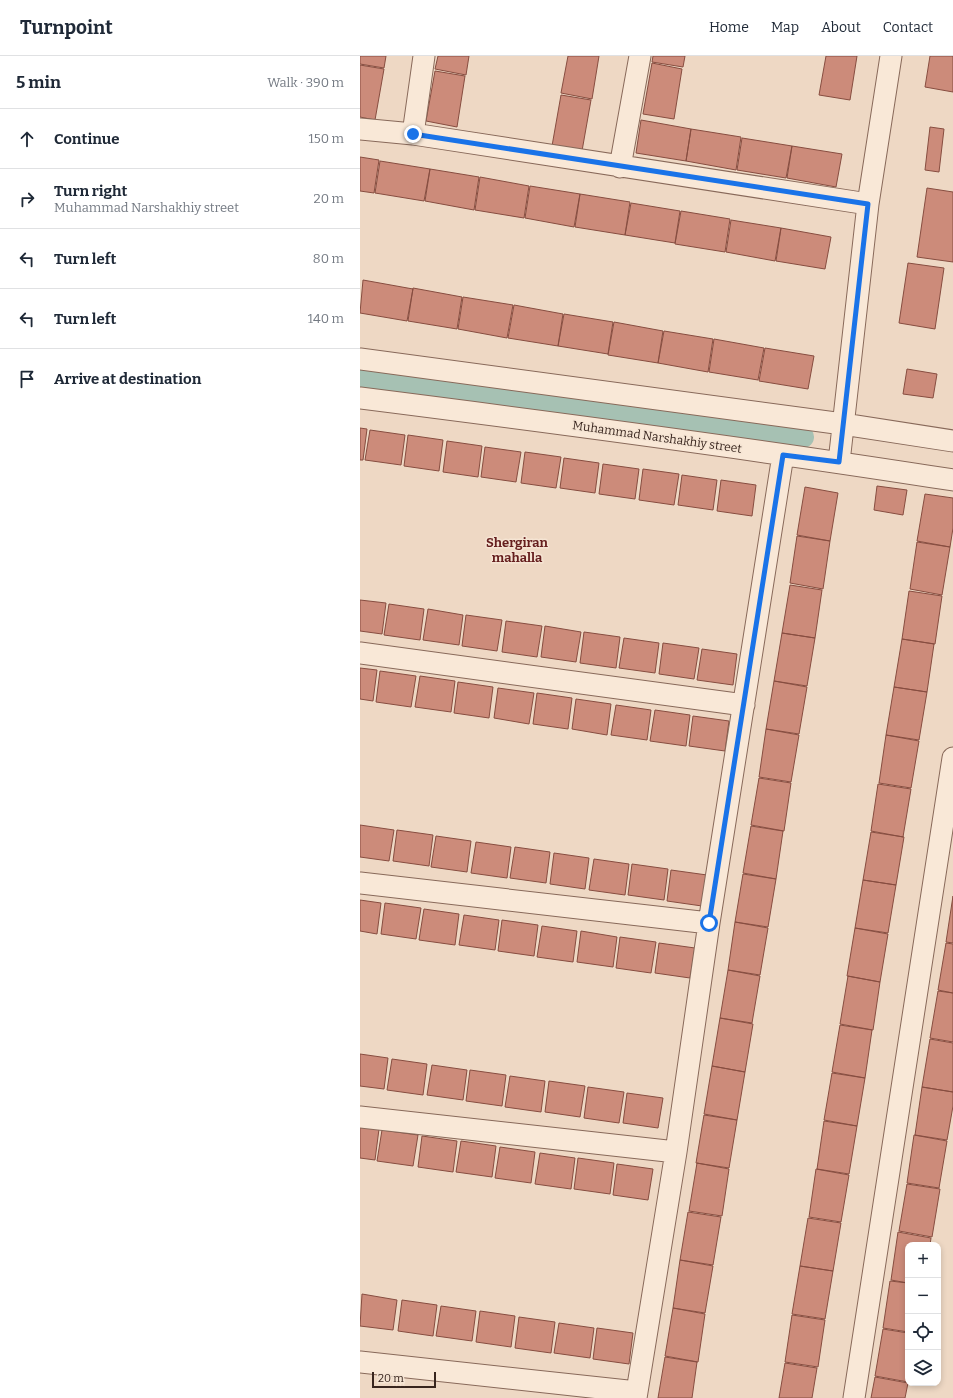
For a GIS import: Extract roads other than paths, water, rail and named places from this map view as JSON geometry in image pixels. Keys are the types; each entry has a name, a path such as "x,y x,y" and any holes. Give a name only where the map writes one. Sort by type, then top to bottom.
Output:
{"street":[{"path":"413,134 424,56"},
{"path":"620,167 640,56"},
{"path":"839,462 868,204 890,56"},
{"path":"360,129 413,134 868,204"},
{"path":"360,358 843,424 953,441"},
{"name":"Muhammad Narshakhiy street","path":"360,398 549,421 839,462 953,480"},
{"path":"360,1362 636,1395 676,1152 709,923 783,455"},
{"path":"360,653 744,705"},
{"path":"854,1398 953,758"},
{"path":"360,883 709,923"},
{"path":"360,1117 676,1152"}],"waterway":[{"path":"360,378 803,437"}],"district":[{"name":"Shergiran mahalla","path":"517,550"}]}
